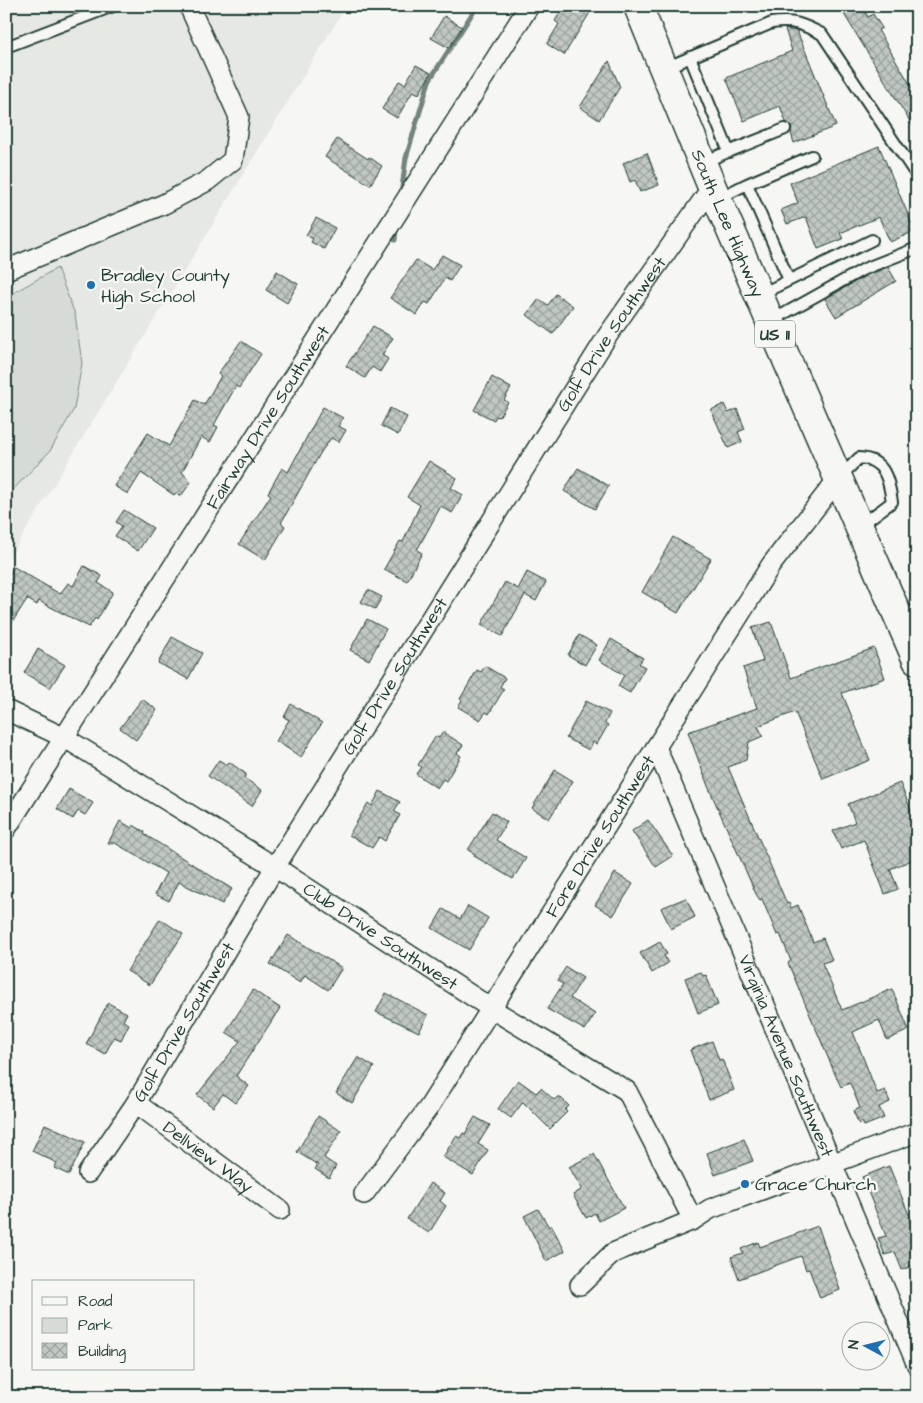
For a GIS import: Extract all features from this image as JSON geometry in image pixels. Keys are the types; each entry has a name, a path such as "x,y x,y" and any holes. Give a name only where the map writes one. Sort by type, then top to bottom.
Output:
{"main road":[{"name":"South Lee Highway","path":"638,6 710,183 837,480 858,527 909,619 917,660"}],"street":[{"path":"6,270 164,204 208,181 233,160 239,117 190,6"},
{"name":"Fairway Drive Southwest","path":"6,829 529,6"},
{"name":"Golf Drive Southwest","path":"88,1173 136,1103 276,867 608,335 710,183"},
{"name":"Fore Drive Southwest","path":"364,1194 429,1107 771,565 837,480"},
{"name":"Club Drive Southwest","path":"6,710 65,738 276,867 492,1009 627,1091 693,1220"},
{"name":"Virginia Avenue Southwest","path":"656,747 917,1365"},
{"name":"Dellview Way","path":"136,1103 280,1210"},
{"path":"580,1285 613,1253 693,1220 710,1209 917,1132"}],"lane":[{"path":"6,47 113,6"},
{"path":"664,68 772,23 789,21 803,24 822,34 917,176"},
{"path":"690,57 729,152"},
{"path":"785,129 729,152 710,183 747,184 812,156"},
{"path":"747,184 789,280"},
{"path":"758,296 872,240"},
{"path":"770,322 864,269 917,248"},
{"path":"837,480 859,458 870,458 883,470 889,482 892,502 858,527"}],"shaded area":[{"name":"Bradley County High School","path":"6,6 346,6 6,563"}],"green space":[{"path":"57,268 75,314 82,363 74,409 50,451 6,497 6,297"}],"building":[{"path":"564,6 583,6 591,11 564,55 547,44 559,24 555,21"},
{"path":"839,6 862,6 868,17 873,14 882,28 878,30 917,96 917,133"},
{"path":"444,16 462,27 449,48 431,38"},
{"path":"785,29 797,31 836,126 794,143 791,126 786,122 780,106 744,121 726,78 792,51"},
{"path":"609,61 620,87 599,120 580,107"},
{"path":"416,65 431,73 419,94 413,91 397,118 382,109 399,81 405,84"},
{"path":"337,139 382,166 370,185 325,157"},
{"path":"879,146 915,231 890,242 879,217 840,233 843,239 818,249 806,217 787,224 781,210 798,203 790,183"},
{"path":"647,153 659,185 640,192 635,180 630,182 623,163"},
{"path":"316,218 335,228 324,249 311,242 313,239 306,235"},
{"path":"442,255 460,265 450,281 445,278 429,304 425,302 417,315 390,298 416,260 432,270"},
{"path":"888,267 896,281 836,317 825,299 867,275"},
{"path":"277,271 298,284 287,303 266,290"},
{"path":"556,294 573,306 553,334 527,315 539,299 548,305"},
{"path":"373,326 393,338 382,355 388,359 380,372 372,367 365,378 346,366"},
{"path":"241,341 261,354 239,388 236,386 214,425 218,427 210,442 201,437 182,472 191,482 181,496 176,493 174,495 141,473 128,494 114,486 148,433 169,446 195,400 204,405 221,376 218,374"},
{"path":"492,377 511,388 504,400 508,402 499,417 496,416 494,420 474,410"},
{"path":"724,404 728,413 737,409 745,429 738,432 742,442 728,448 711,410"},
{"path":"323,407 343,418 338,426 346,430 339,442 331,438 321,452 281,523 285,526 265,560 239,544 271,495 268,493 282,468 288,472"},
{"path":"390,408 407,417 398,435 381,426"},
{"path":"429,461 457,478 451,488 463,495 452,513 441,506 417,550 422,553 407,581 384,569 400,541 403,542 420,505 407,497"},
{"path":"578,468 609,486 595,509 564,491"},
{"path":"124,510 153,528 138,551 115,536 122,526 116,522"},
{"path":"673,537 711,559 678,613 642,592"},
{"path":"84,566 102,576 98,583 113,592 97,620 95,618 89,627 39,601 37,605 27,599 6,632 6,580 14,567 60,594 68,583 73,586"},
{"path":"527,572 546,582 536,601 525,595 502,636 481,625 505,582 518,589"},
{"path":"368,590 382,597 375,609 361,602"},
{"path":"367,619 386,629 369,660 350,650"},
{"path":"771,622 791,678 874,648 885,678 842,693 870,760 823,779 795,712 758,726 763,736 749,742 746,760 728,767 787,904 789,903 791,908 798,905 813,942 823,938 832,960 822,963 842,1010 892,989 909,1030 887,1040 879,1020 853,1032 877,1093 885,1090 890,1102 879,1107 884,1118 864,1126 862,1122 859,1124 853,1111 860,1108 850,1083 841,1087 835,1074 788,963 791,961 780,934 777,935 762,899 760,900 756,894 708,786 688,732 757,708 743,668 763,661 752,628"},
{"path":"579,635 597,645 585,665 568,655"},
{"path":"172,637 202,653 188,679 158,663"},
{"path":"611,639 643,658 639,664 645,667 630,693 618,686 624,675 599,660"},
{"path":"38,649 65,665 50,688 24,673"},
{"path":"485,666 505,678 500,687 504,689 489,714 486,712 480,720 458,707 462,700 460,699 477,670 481,672"},
{"path":"142,699 157,710 136,740 120,728"},
{"path":"586,701 610,713 605,723 608,725 597,744 593,742 589,750 566,738"},
{"path":"291,704 322,723 301,757 276,741 289,720 284,717"},
{"path":"443,732 463,745 457,753 461,756 446,781 443,779 437,788 416,774 421,767 418,765 436,736 439,738"},
{"path":"219,760 227,765 229,762 246,774 244,778 262,790 252,806 208,776"},
{"path":"555,770 573,781 549,819 532,808"},
{"path":"900,783 917,825 917,858 890,869 898,889 885,894 864,840 841,849 833,831 855,822 848,804"},
{"path":"69,789 93,803 85,815 78,811 73,819 57,809"},
{"path":"380,791 400,802 394,811 400,815 385,841 379,837 372,848 349,835 368,803 372,806"},
{"path":"492,812 507,822 496,840 526,858 513,879 474,856 475,854 468,850"},
{"path":"648,820 673,856 656,867 632,831"},
{"path":"120,821 132,828 133,825 145,832 144,834 232,889 222,904 179,882 169,901 155,894 166,873 115,843 108,843"},
{"path":"615,873 633,884 613,916 595,905"},
{"path":"686,898 695,917 671,929 661,908"},
{"path":"468,906 488,918 469,950 432,928 443,909 460,919"},
{"path":"160,919 183,934 150,985 127,971"},
{"path":"288,935 342,968 328,990 305,975 300,983 270,964"},
{"path":"660,942 667,954 664,956 668,963 652,973 640,953"},
{"path":"566,967 583,978 570,998 595,1014 585,1030 547,1009 563,984 557,981"},
{"path":"701,972 703,976 706,975 718,1005 698,1013 685,978"},
{"path":"253,990 280,1008 236,1076 249,1086 235,1103 223,1094 213,1107 197,1095 240,1041 226,1032"},
{"path":"386,993 428,1015 419,1032 376,1012"},
{"path":"108,1003 127,1013 123,1021 129,1024 121,1040 114,1037 105,1054 86,1044"},
{"path":"712,1041 719,1060 722,1059 734,1090 709,1100 690,1050"},
{"path":"358,1057 374,1067 352,1103 336,1093"},
{"path":"518,1080 536,1093 541,1088 554,1100 559,1096 569,1106 565,1110 567,1112 550,1129 523,1102 511,1118 498,1109"},
{"path":"318,1116 341,1131 324,1158 336,1166 329,1178 315,1169 318,1165 297,1152"},
{"path":"475,1117 490,1125 478,1144 488,1150 473,1175 443,1157 456,1136 460,1138 463,1133 465,1134"},
{"path":"45,1124 85,1142 69,1175 54,1168 57,1163 32,1151"},
{"path":"744,1139 753,1161 715,1175 707,1153"},
{"path":"594,1154 624,1208 599,1221 595,1213 586,1218 573,1195 582,1189 569,1167"},
{"path":"889,1166 917,1234 917,1264 902,1270 895,1252 885,1255 878,1238 886,1236 862,1177"},
{"path":"430,1183 445,1193 440,1201 446,1206 429,1233 407,1219"},
{"path":"538,1209 549,1227 551,1225 565,1251 546,1261 524,1216"},
{"path":"818,1226 840,1290 820,1298 809,1269 806,1270 801,1256 739,1279 731,1257 743,1253 741,1249 758,1242 760,1247"}],"waterway":[{"path":"401,195 406,158 429,81 477,6"},
{"path":"395,240 396,228"}],"place":[{"name":"Bradley County High School","path":"91,285"},
{"name":"Grace Church","path":"745,1184"}]}
